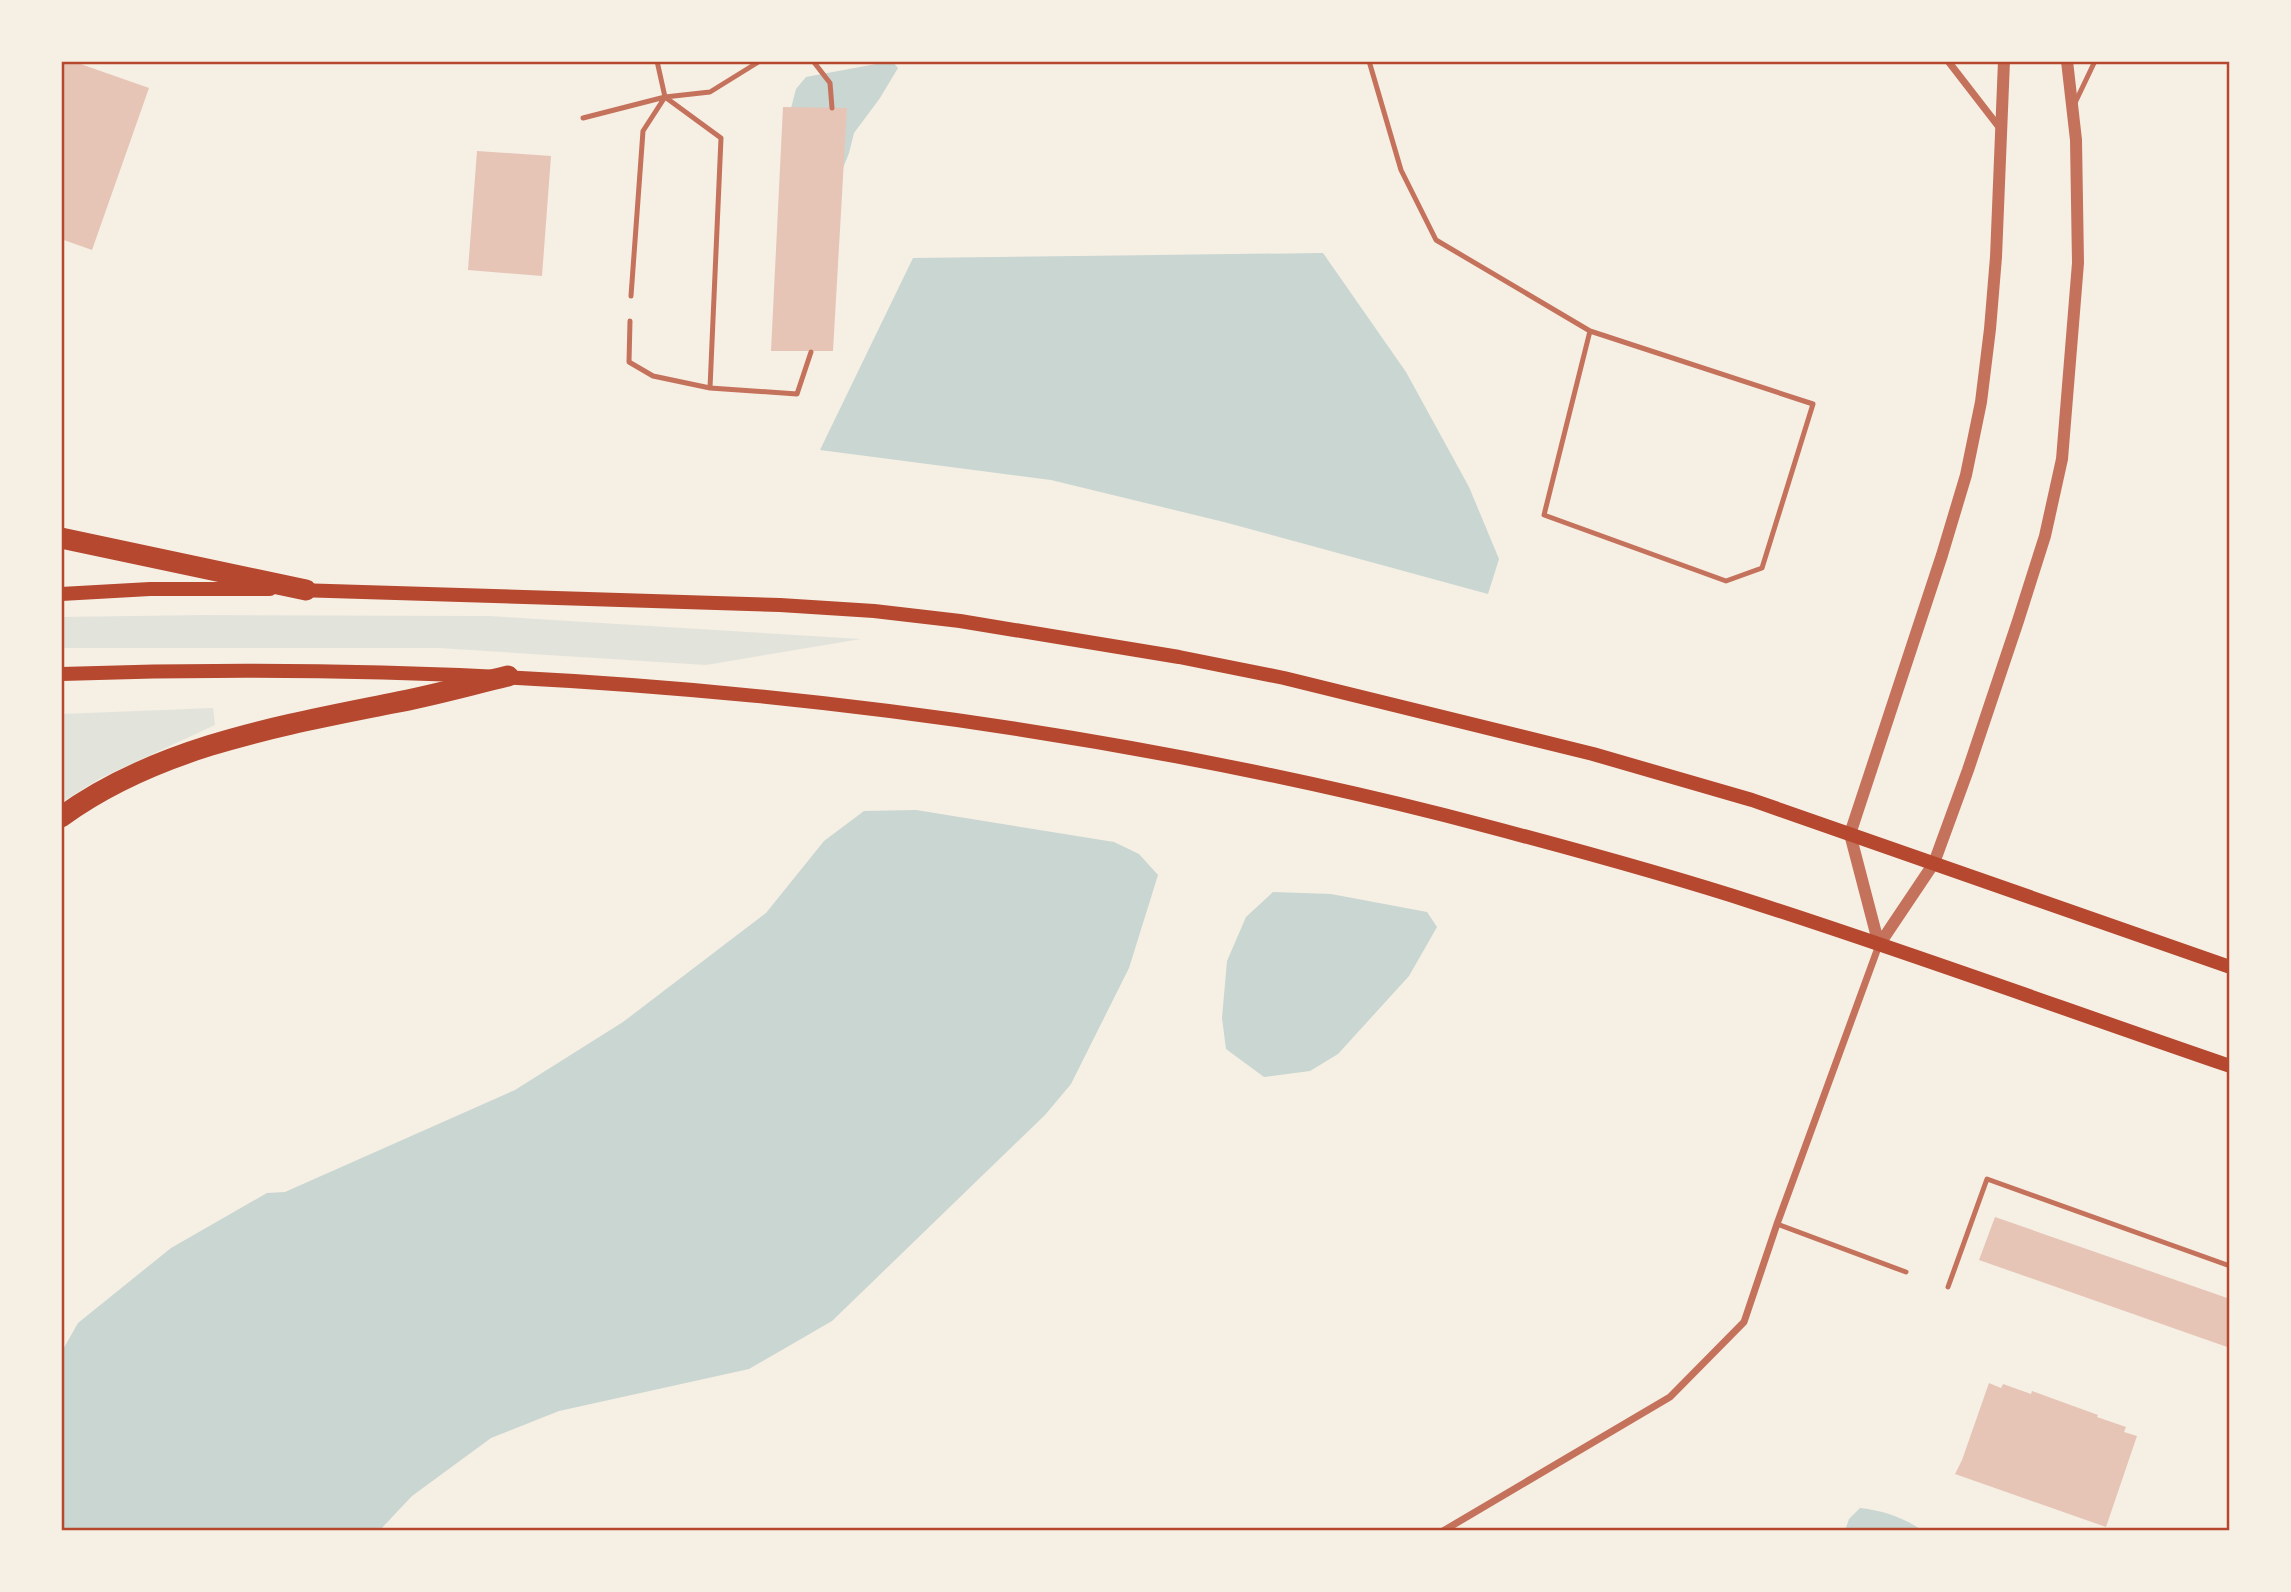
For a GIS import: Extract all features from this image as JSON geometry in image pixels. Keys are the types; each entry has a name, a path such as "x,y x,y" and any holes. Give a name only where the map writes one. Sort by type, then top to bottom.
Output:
{"highway":[{"path":"61,538 306,590"},
{"path":"61,817 112,786 158,764 237,737 508,676"}],"main road":[{"path":"61,594 150,589 306,590 780,605 886,612 1070,638 1284,678 1593,754 1752,800 2230,967"},
{"path":"61,674 375,671 611,683 848,706 1045,733 1146,751 1348,792 1514,834 1754,903 2230,1066"}],"street":[{"path":"1948,61 2002,131"},
{"path":"1879,945 1850,834 1966,475 1981,402 1990,329 2004,61"},
{"path":"1443,1531 1670,1397 1744,1322 1879,945 1934,863 1968,770 2045,536 2062,459 2078,263 2073,108 2064,64"}],"lane":[{"path":"657,61 665,97 721,138 710,388"},
{"path":"583,118 665,97 710,92 760,61"},
{"path":"813,61 830,83 832,108"},
{"path":"1368,61 1401,170 1436,240 1590,331 1814,404 1762,568 1726,581 1544,515 1590,331"},
{"path":"2073,108 2095,61"},
{"path":"631,296 643,131 665,97"},
{"path":"630,321 629,362 653,376 710,388 797,394 811,352"},
{"path":"1948,1287 1987,1179 2230,1266"},
{"path":"1777,1224 1906,1272"}],"shaded area":[{"path":"892,61 898,68 854,133 841,173 790,112 796,89 806,77"},
{"path":"1323,253 1406,372 1469,487 1499,559 1488,594 1224,522 1051,480 820,450 913,258"},
{"path":"489,616 861,639 706,665 438,648 61,648 61,617"},
{"path":"213,708 215,725 99,779 61,803 61,714"},
{"path":"916,810 1114,842 1139,854 1158,875 1129,968 1071,1084 1045,1115 832,1321 749,1369 559,1411 491,1438 412,1496 379,1531 61,1531 61,1353 78,1323 171,1248 267,1193 285,1192 515,1090 623,1022 766,913 824,841 864,811"},
{"path":"1273,892 1331,894 1427,912 1437,927 1409,976 1338,1054 1310,1071 1264,1077 1226,1049 1222,1018 1227,961 1246,917"},
{"path":"1860,1508 1893,1515 1923,1531 1845,1531 1849,1519"}],"building":[{"path":"61,61 72,61 149,88 92,250 61,239"},
{"path":"783,107 847,108 833,351 771,351"},
{"path":"477,151 551,156 542,276 468,270"},
{"path":"1995,1217 2230,1299 2230,1348 1979,1260"},
{"path":"1989,1383 2001,1388 2003,1384 2031,1394 2032,1391 2126,1427 2124,1432 2137,1436 2106,1527 1955,1474"}]}
